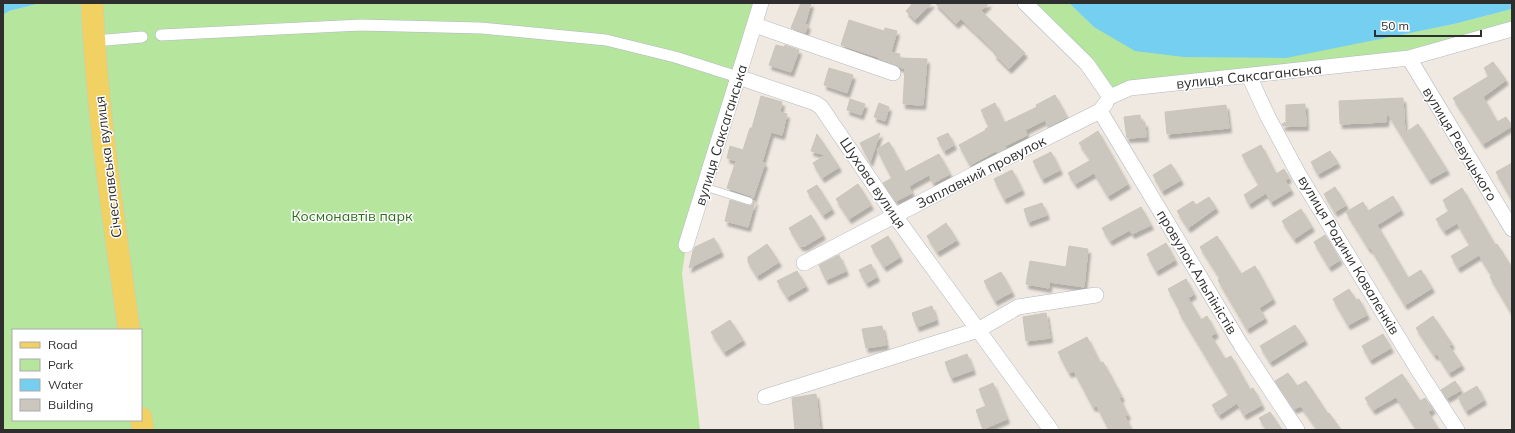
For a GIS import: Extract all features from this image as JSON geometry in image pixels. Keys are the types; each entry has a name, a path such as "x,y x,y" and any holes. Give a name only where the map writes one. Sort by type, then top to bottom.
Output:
{"main road":[{"name":"Січеславська вулиця","path":"92,3 94,41 105,154 129,329"}],"street":[{"name":"вулиця Саксаганська","path":"686,245 761,3"},
{"path":"1025,3 1087,64 1110,96"},
{"path":"161,35 361,24 480,28 606,40 675,57 738,77"},
{"path":"755,24 893,73"},
{"name":"вулиця Саксаганська","path":"1110,96 1130,88 1409,58 1512,29"},
{"path":"94,41 142,36"},
{"name":"вулиця Ревуцького","path":"1409,58 1512,229"},
{"name":"вулиця Родини Коваленків","path":"1249,76 1268,117 1299,174 1420,373 1457,430"},
{"name":"Шухова вулиця","path":"738,77 815,103 821,107 895,216 1051,430"},
{"name":"Заплавний провулок","path":"804,263 1100,111 1110,96"},
{"name":"провулок Альпіністів","path":"1100,111 1241,345 1297,430"},
{"path":"765,397 978,330 1018,307 1096,295"}],"lane":[{"path":"705,187 749,201"}],"green space":[{"name":"Космонавтів парк","path":"41,3 761,3 686,245 682,274 700,430 3,430 3,15 9,11"},
{"path":"1025,3 1069,3 1094,27 1376,39 1454,24 1512,9 1512,29 1409,58 1110,97"}],"water":[{"path":"3,3 41,3 9,11 3,15"},
{"path":"1069,3 1512,3 1512,9 1454,24 1286,58 1184,57 1135,51 1094,27"}],"building":[{"path":"801,3 811,3 805,24 808,25 805,33 791,28"},
{"path":"913,3 932,3 915,20 906,11"},
{"path":"935,3 989,3 981,11 1025,53 1009,69 994,54 996,52 961,19 956,24"},
{"path":"849,20 884,31 885,28 897,31 891,52 900,54 899,58 927,59 923,105 903,104 905,69 878,57 841,45"},
{"path":"776,45 784,47 785,45 799,50 791,72 769,65"},
{"path":"1493,62 1506,80 1483,97 1497,122 1506,117 1512,126 1483,144 1453,98 1489,76 1484,68"},
{"path":"829,68 853,75 847,93 824,85"},
{"path":"1055,95 1067,117 1048,127 1045,120 1025,130 1027,135 1005,146 1006,148 997,153 996,151 970,165 959,145 989,127 981,110 995,103 1004,123 1037,107 1036,105"},
{"path":"761,96 782,102 780,112 787,114 782,135 771,132 762,162 765,163 753,199 751,196 727,188 736,161 727,158 730,146 743,150 750,128 752,128"},
{"path":"1403,98 1405,133 1418,124 1447,170 1429,180 1387,112 1386,122 1340,124 1339,101"},
{"path":"850,99 865,104 861,115 847,110"},
{"path":"879,103 889,107 885,121 874,117"},
{"path":"1305,104 1306,126 1283,126 1282,124 1288,121 1286,121 1286,105"},
{"path":"1226,105 1229,128 1167,134 1165,112"},
{"path":"1140,115 1141,123 1145,122 1146,137 1127,138 1124,117"},
{"path":"1098,131 1128,184 1108,196 1094,173 1075,184 1068,173 1091,160 1079,143"},
{"path":"880,133 870,162 860,143"},
{"path":"948,133 954,145 944,151 937,138"},
{"path":"817,134 839,167 822,178 813,163 825,155 811,151"},
{"path":"889,142 905,172 939,154 950,174 933,183 929,175 909,186 912,193 896,201 883,183 892,178 877,149"},
{"path":"1261,145 1276,174 1284,169 1289,178 1285,180 1291,190 1271,202 1266,193 1249,204 1244,195 1259,185 1242,155"},
{"path":"1330,151 1338,163 1318,174 1311,162"},
{"path":"1051,152 1060,170 1042,179 1033,161"},
{"path":"1512,163 1512,200 1496,172"},
{"path":"1171,164 1181,180 1162,191 1153,175"},
{"path":"1012,170 1022,190 1004,199 994,179"},
{"path":"858,184 871,205 849,219 836,199"},
{"path":"817,185 832,209 823,215 807,191"},
{"path":"1335,187 1346,205 1335,212 1324,194"},
{"path":"1462,188 1495,245 1497,244 1512,268 1512,314 1479,255 1458,268 1451,256 1470,245 1457,223 1444,231 1436,219 1449,211 1443,200"},
{"path":"1393,196 1401,210 1377,225 1408,278 1421,270 1432,288 1405,305 1370,247 1369,249 1346,212 1363,202 1368,211"},
{"path":"1209,197 1216,208 1188,228 1177,211 1193,201 1196,205"},
{"path":"730,200 750,206 753,204 754,200 755,201 748,227 725,221"},
{"path":"1042,203 1047,215 1028,222 1024,209"},
{"path":"1141,207 1151,225 1132,234 1130,230 1110,241 1102,228"},
{"path":"1301,209 1312,227 1294,239 1282,221"},
{"path":"811,215 823,235 805,246 800,246 789,228"},
{"path":"946,223 957,240 937,252 927,236"},
{"path":"1325,235 1340,260 1329,267 1314,242"},
{"path":"888,236 900,257 884,267 871,246"},
{"path":"1217,236 1241,274 1255,266 1273,299 1259,308 1265,318 1247,329 1218,280 1220,278 1200,247"},
{"path":"714,238 721,252 689,268 695,247"},
{"path":"1166,243 1175,260 1156,271 1147,254"},
{"path":"767,244 779,262 757,276 748,262 748,257"},
{"path":"1069,246 1088,249 1084,287 1049,282 1049,288 1026,284 1030,261 1066,267"},
{"path":"839,255 846,271 826,280 819,265"},
{"path":"871,264 877,277 866,283 859,270"},
{"path":"797,271 806,286 787,297 777,281"},
{"path":"1001,272 1012,292 995,301 984,281"},
{"path":"1186,279 1194,294 1188,298 1201,320 1207,316 1216,333 1211,336 1225,359 1231,356 1250,390 1253,388 1262,405 1244,415 1237,403 1219,415 1212,405 1229,395 1179,312 1180,311 1168,289"},
{"path":"1349,289 1356,300 1359,299 1367,315 1348,325 1333,299"},
{"path":"932,306 936,320 917,327 912,313"},
{"path":"1046,313 1050,338 1026,341 1023,317"},
{"path":"1433,316 1452,344 1449,346 1462,365 1449,373 1437,354 1435,356 1416,328"},
{"path":"730,320 743,340 724,352 711,332"},
{"path":"1295,325 1305,340 1270,362 1260,346"},
{"path":"882,326 886,345 866,348 862,329"},
{"path":"1383,334 1391,348 1370,360 1362,346"},
{"path":"1087,337 1100,363 1103,362 1122,397 1119,398 1128,415 1125,416 1131,430 1109,430 1097,406 1093,407 1074,371 1069,373 1058,352"},
{"path":"967,354 973,370 951,378 945,362"},
{"path":"1288,373 1297,386 1306,381 1328,414 1329,413 1341,430 1318,430 1301,406 1294,409 1275,381"},
{"path":"1402,374 1420,401 1425,398 1433,409 1428,412 1439,430 1417,430 1396,397 1373,410 1365,398"},
{"path":"1455,381 1461,390 1447,398 1441,390"},
{"path":"993,383 1007,419 983,429 976,410 986,406 979,389"},
{"path":"1477,386 1484,400 1466,411 1458,397"},
{"path":"816,394 820,430 795,430 792,398"},
{"path":"1270,412 1282,430 1267,430 1259,418"}]}
